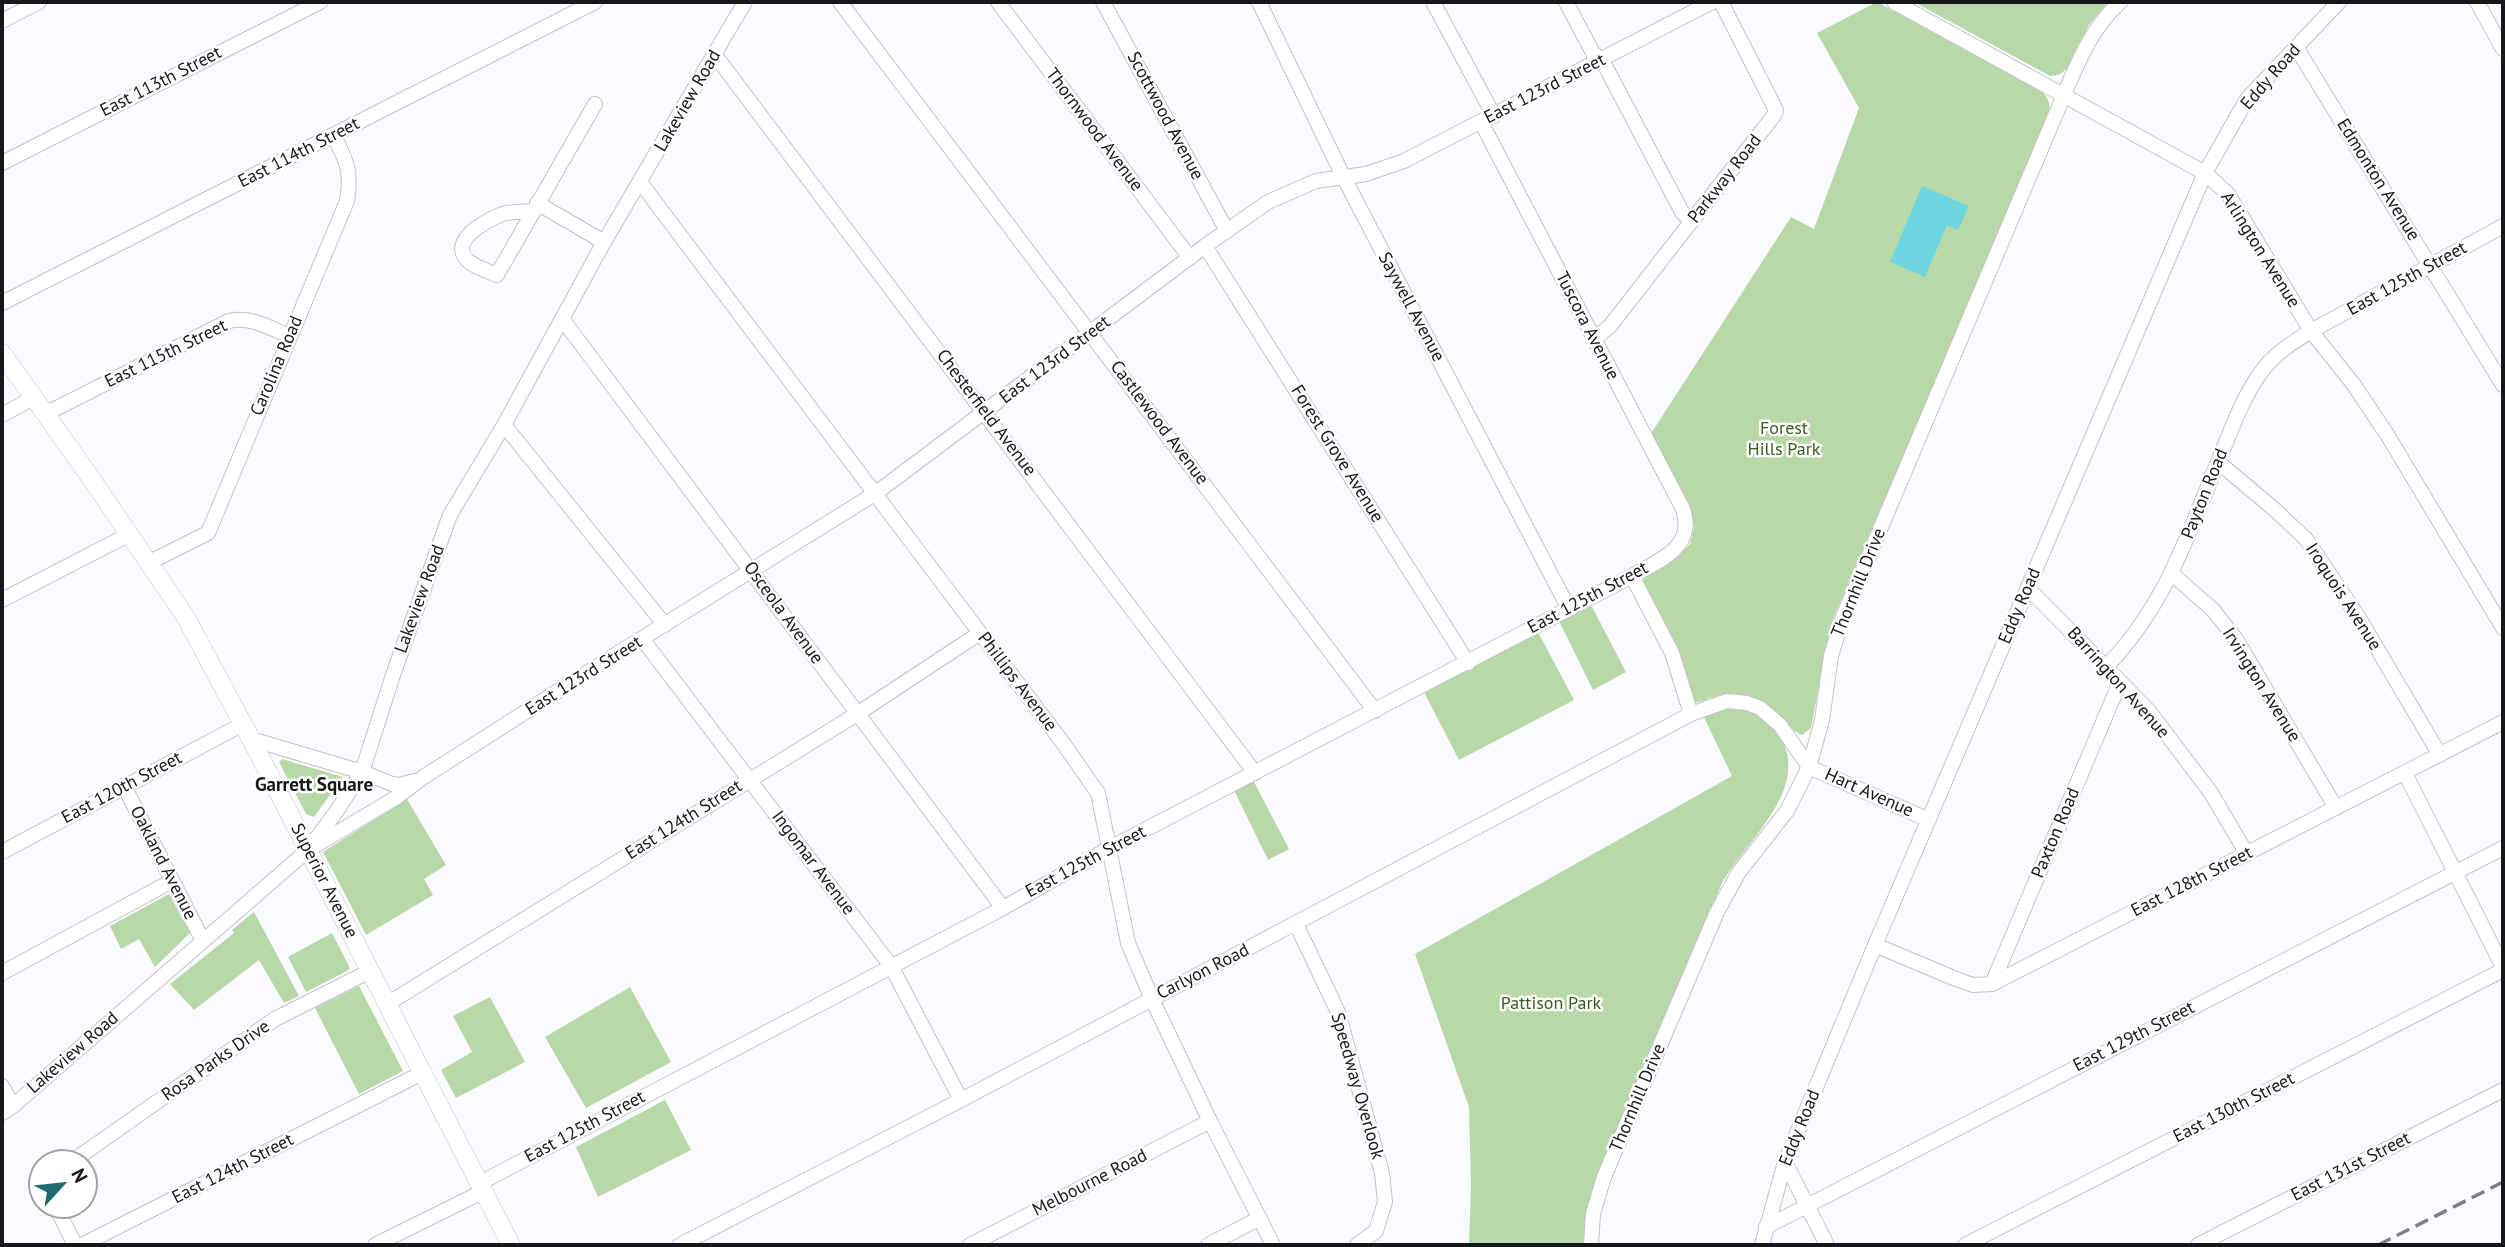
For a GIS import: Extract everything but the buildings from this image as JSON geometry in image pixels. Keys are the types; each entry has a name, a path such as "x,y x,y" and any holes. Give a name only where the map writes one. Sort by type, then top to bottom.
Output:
{"main road":[{"name":"Superior Avenue","path":"2,353 185,616 510,1245"}],"street":[{"path":"2,20 39,2"},
{"name":"East 113th Street","path":"2,163 320,2"},
{"name":"East 114th Street","path":"2,303 595,2"},
{"name":"Lakeview Road","path":"7,1109 308,850 354,787 362,772 450,515 504,425 606,239 745,2"},
{"name":"Castlewood Avenue","path":"840,2 1375,710"},
{"name":"Thornwood Avenue","path":"998,2 1190,258"},
{"name":"Scottwood Avenue","path":"1103,2 1227,231"},
{"name":"Saywell Avenue","path":"1259,2 1343,176 1569,610"},
{"name":"Tuscora Avenue","path":"1433,2 1594,339 1683,509 1686,531"},
{"path":"1566,2 1593,53 1602,60 1682,212 1691,221"},
{"name":"East 123rd Street","path":"308,850 397,797 425,776 876,493 1205,246 1268,202 1317,181 1366,174 1404,161 1602,60 1696,5 1712,2"},
{"name":"Parkway Road","path":"1594,339 1610,326 1775,114 1776,110 1721,2"},
{"name":"Arlington Avenue","path":"1894,2 2205,173 2228,194 2311,331 2354,385 2388,436 2503,628"},
{"name":"Thornhill Drive","path":"1591,1245 1593,1214 1604,1177 1717,912 1739,872 1787,811 1809,767 1822,720 1831,656 1843,617 2063,96 2093,32 2102,18 2120,2"},
{"name":"Eddy Road","path":"1762,1245 1785,1161 2205,173 2247,99 2340,2"},
{"path":"2477,2 2503,49"},
{"name":"Edmonton Avenue","path":"2297,47 2503,385"},
{"name":"Chesterfield Avenue","path":"715,55 1255,773"},
{"path":"595,104 537,203 497,275 469,262 464,255 464,241 472,231 502,214 537,203 606,239"},
{"name":"Carolina Road","path":"148,563 208,533 347,201 351,180 348,163 334,136"},
{"name":"Phillips Avenue","path":"640,182 876,493 1098,793 1128,943 1210,1121 1273,1245"},
{"name":"East 125th Street","path":"2311,331 2503,226"},
{"name":"Forest Grove Avenue","path":"1205,246 1468,663"},
{"name":"Osceola Avenue","path":"563,320 1003,908"},
{"name":"East 115th Street","path":"45,414 229,321 253,321 289,336"},
{"name":"Payton Road","path":"2107,666 2131,641 2172,574 2249,390 2266,365 2285,347 2311,331"},
{"path":"2,415 33,398"},
{"path":"504,425 665,625"},
{"name":"Iroquois Avenue","path":"2218,462 2306,539 2360,618 2440,755"},
{"name":"East 125th Street","path":"375,1245 1108,849 1632,576 1671,553 1680,544 1686,531"},
{"path":"2,600 128,535"},
{"name":"Irvington Avenue","path":"2172,574 2213,610 2236,639 2336,808"},
{"path":"1632,576 1672,653 1691,714"},
{"name":"Barrington Avenue","path":"2028,588 2149,711 2211,793 2247,853"},
{"name":"East 124th Street","path":"387,1004 857,714 980,633"},
{"name":"Ingomar Avenue","path":"643,640 891,967 961,1100"},
{"name":"Paxton Road","path":"1992,984 2120,682"},
{"name":"Carlyon Road","path":"680,1245 961,1100 1691,714 1727,701 1747,703 1770,715 1809,767"},
{"name":"East 128th Street","path":"1992,984 2503,722"},
{"path":"247,732 400,785 425,776"},
{"name":"East 120th Street","path":"2,852 124,786 247,732"},
{"name":"Hart Avenue","path":"1809,767 1929,820"},
{"path":"2405,773 2503,969"},
{"name":"Oakland Avenue","path":"124,786 202,939"},
{"name":"East 129th Street","path":"1766,1227 2503,848"},
{"path":"2,973 172,881"},
{"name":"Speedway Overlook","path":"1296,924 1338,1012 1381,1173 1385,1202 1376,1231 1357,1245"},
{"path":"1875,945 1973,985 1992,984"},
{"name":"East 130th Street","path":"1965,1245 2503,969"},
{"name":"Rosa Parks Drive","path":"90,1149 275,1019 370,971"},
{"name":"East 124th Street","path":"82,1245 422,1073"},
{"path":"2,1086 7,1109"},
{"name":"East 131st Street","path":"2198,1245 2503,1090"},
{"name":"Melbourne Road","path":"970,1245 1210,1121"},
{"path":"1785,1161 1827,1245"},
{"path":"1208,1245 1260,1218"},
{"path":"62,1219 75,1245"}],"green space":[{"name":"Forest Hills Park","path":"1877,2 2041,91 2049,102 2049,116 1834,617 1811,728 1802,735 1793,730 1766,703 1754,698 1725,695 1693,702 1672,637 1643,582 1645,577 1690,544 1694,527 1690,512 1650,435 1791,217 1814,229 1859,108 1817,33"},
{"path":"1914,2 2108,2 2089,25 2069,66 2060,74 2050,76"},
{"path":"1591,605 1626,672 1593,690 1559,621"},
{"path":"1538,632 1574,700 1459,760 1424,692"},
{"name":"Pattison Park","path":"1725,707 1754,713 1772,725 1787,751 1788,772 1774,811 1722,883 1595,1181 1586,1215 1584,1245 1469,1245 1469,1107 1415,954 1732,776 1703,715"},
{"path":"282,759 343,777 314,817 306,814 279,762"},
{"path":"1253,780 1289,849 1268,860 1234,790"},
{"path":"407,799 446,865 424,879 433,895 366,935 323,852"},
{"path":"169,894 190,933 155,967 139,939 121,949 110,926"},
{"path":"254,912 299,996 284,1003 259,960 194,1010 170,984 234,933 232,930"},
{"path":"332,933 349,970 306,992 288,957"},
{"path":"359,986 403,1071 359,1094 315,1008"},
{"path":"630,987 671,1062 586,1108 545,1037"},
{"path":"490,997 525,1062 456,1098 441,1070 472,1052 453,1016"},
{"path":"665,1100 691,1150 598,1197 576,1147"}],"water":[{"path":"1922,186 1969,206 1958,230 1947,225 1925,277 1890,262"}],"railway":[{"path":"2378,1245 2503,1182"}],"district":[{"name":"Garrett Square","path":"314,786"}]}
